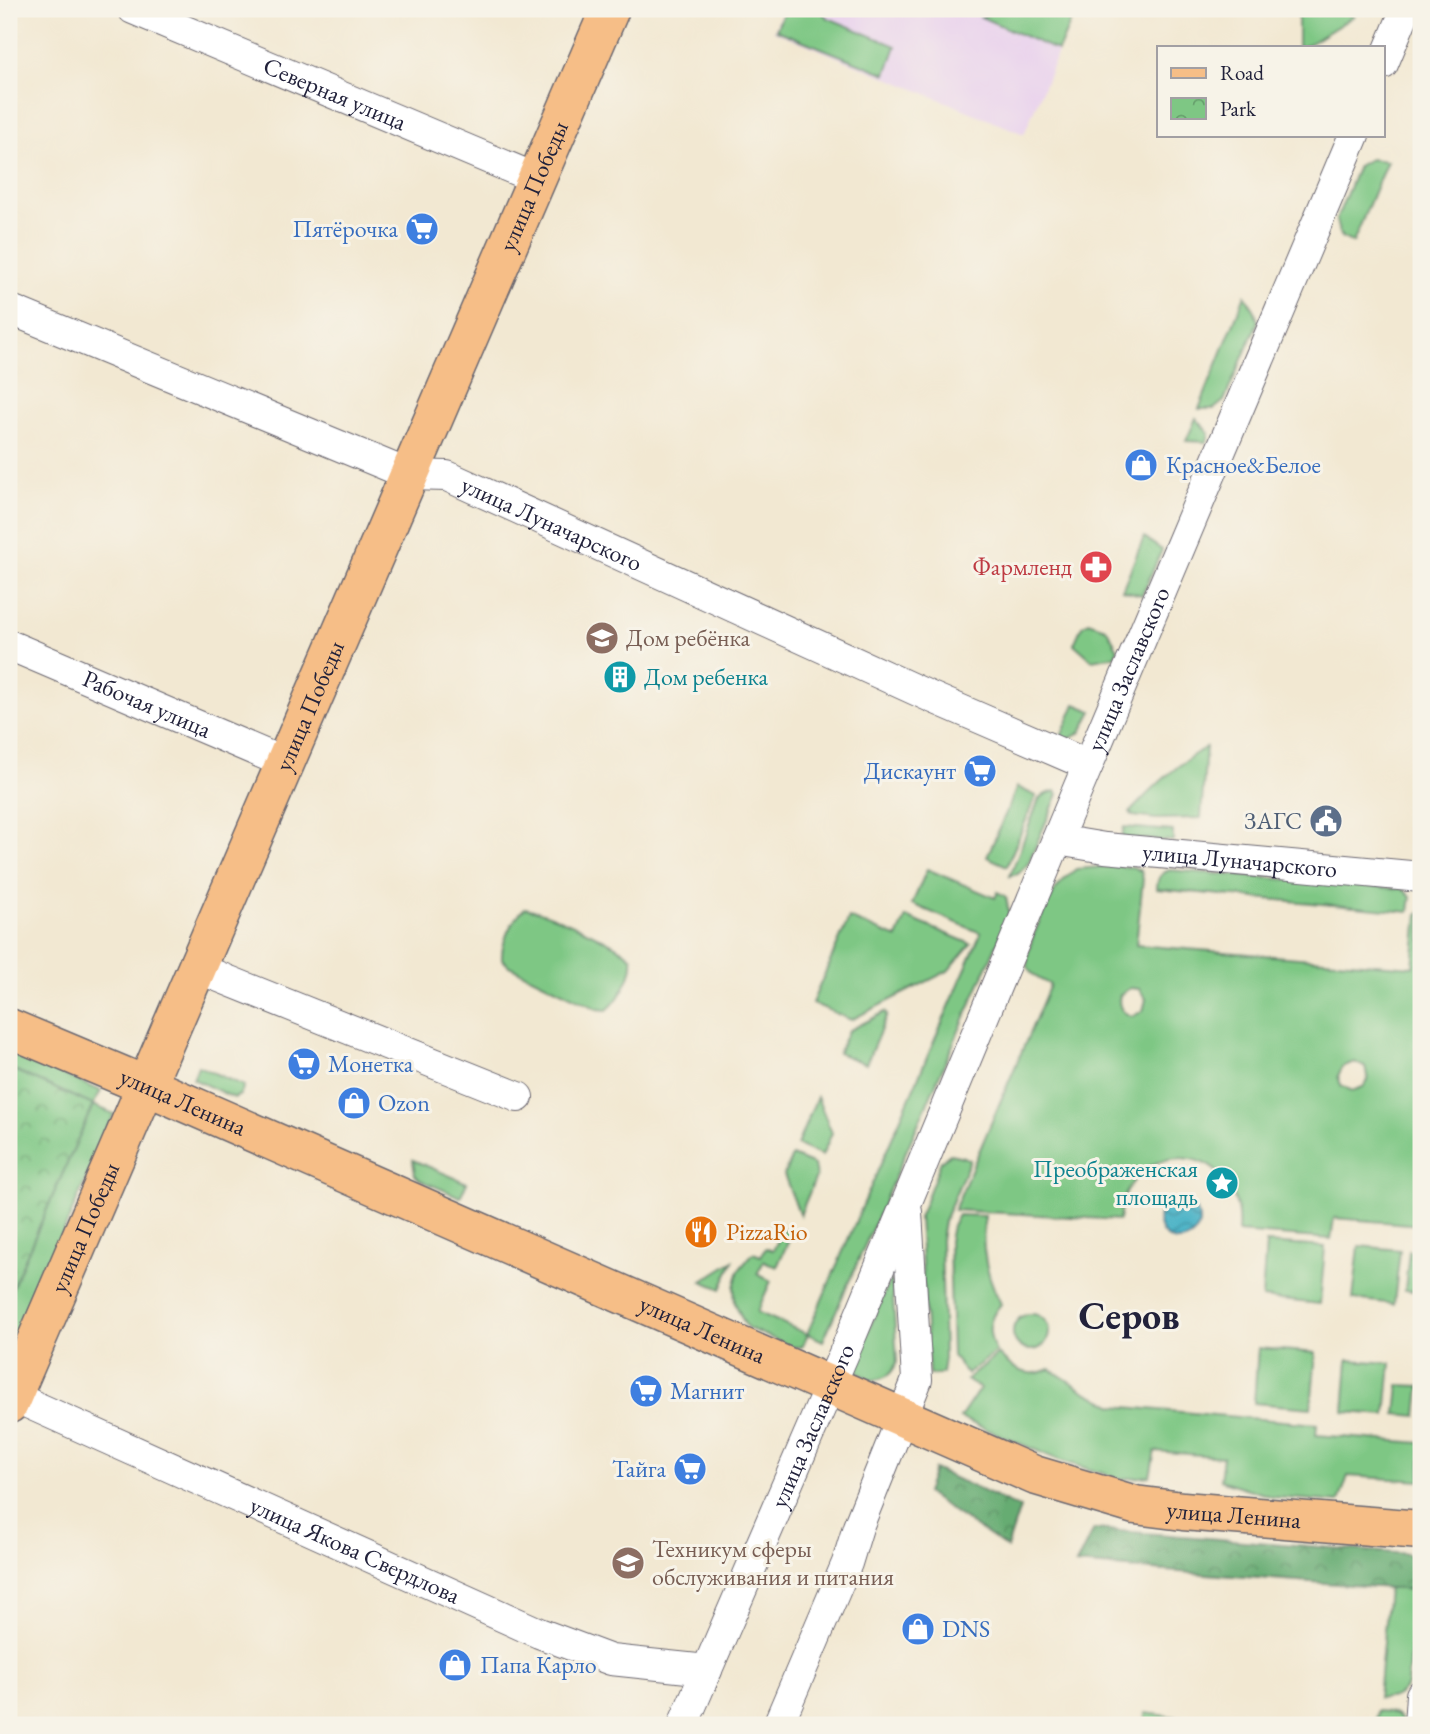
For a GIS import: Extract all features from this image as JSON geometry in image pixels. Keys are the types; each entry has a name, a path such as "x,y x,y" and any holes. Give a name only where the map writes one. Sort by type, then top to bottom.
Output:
{"main road":[{"name":"улица Победы","path":"11,1400 610,9"},
{"name":"улица Ленина","path":"9,1028 1034,1475 1135,1505 1421,1530"}],"street":[{"name":"Северная улица","path":"133,9 537,179"},
{"path":"1384,62 1406,9"},
{"name":"улица Заславского","path":"683,1725 831,1385 1088,765 1354,136"},
{"name":"улица Луначарского","path":"9,309 410,475 447,476 930,697 1088,765"},
{"name":"Рабочая улица","path":"9,645 285,764"},
{"name":"улица Луначарского","path":"1057,840 1116,849 1421,877"},
{"path":"197,968 518,1097"},
{"name":"улица Заславского","path":"778,1725 847,1563 858,1527 916,1380 906,1204"},
{"name":"улица Якова Свердлова","path":"11,1400 539,1633 611,1660 707,1670"},
{"path":"1419,1725 1421,1695"}],"shaded area":[{"path":"783,9 1076,9 1024,134 774,31"}],"green space":[{"path":"785,9 821,9 826,17 896,46 886,74 776,30"},
{"path":"1000,9 1076,9 1058,51 981,17"},
{"path":"1298,9 1335,9 1354,16 1306,46 1298,46"},
{"path":"1370,159 1387,161 1353,243 1339,233 1336,220 1358,166"},
{"path":"1245,295 1258,322 1224,401 1214,409 1199,409"},
{"path":"1196,418 1209,433 1207,442 1186,441"},
{"path":"1144,537 1162,550 1142,595 1122,590"},
{"path":"1088,622 1106,628 1118,649 1115,656 1092,660 1074,644 1082,626"},
{"path":"1075,704 1092,711 1081,732 1066,741 1060,739"},
{"path":"1206,747 1201,818 1156,819 1133,816 1130,812 1157,785"},
{"path":"1017,787 1036,796 1007,866 987,857"},
{"path":"1056,791 1058,794 1028,864 1018,874 1010,876 1039,799"},
{"path":"1124,827 1173,831 1173,841 1122,838"},
{"path":"1114,866 1133,867 1141,871 1143,879 1136,945 1413,967 1418,913 1421,912 1421,1225 1334,1218 1331,1239 1238,1232 1236,1202 1224,1179 1206,1165 1185,1158 1163,1161 1143,1172 1127,1191 1119,1220 954,1210 1050,985 1035,976 1028,967 1032,941 1053,894 1063,880 1076,869","holes":["1130,988 1139,989 1146,999 1143,1011 1133,1016 1123,1011 1119,1003 1120,995","1354,1062 1365,1067 1368,1080 1363,1087 1352,1091 1341,1085 1338,1076 1342,1067"]},
{"path":"927,869 995,898 998,892 1006,897 1009,913 823,1341 808,1334 802,1347 792,1347 748,1328 735,1303 734,1287 739,1270 753,1253 761,1256 766,1248 773,1250 784,1229 792,1233 777,1267 764,1261 757,1274 771,1281 757,1312 807,1334 981,933 912,904"},
{"path":"1170,870 1403,889 1411,897 1409,912 1157,889 1160,877"},
{"path":"525,908 581,928 632,958 631,971 625,986 607,1010 597,1009 509,966 502,959 508,931"},
{"path":"906,917 971,944 948,971 851,1020 812,1003 849,918 897,938"},
{"path":"885,1012 887,1015 866,1064 838,1053 848,1031"},
{"path":"9,1051 101,1091 93,1105 114,1114 9,1359 9,1295 92,1105 9,1068"},
{"path":"198,1066 244,1086 240,1095 234,1098 193,1079"},
{"path":"9,1068 93,1105 9,1295"},
{"path":"817,1097 832,1133 822,1156 797,1145"},
{"path":"950,1154 970,1160 944,1221 941,1240 944,1358 942,1373 936,1375 929,1374 919,1218 941,1161"},
{"path":"792,1156 814,1165 816,1177 800,1215 784,1175"},
{"path":"413,1160 467,1183 460,1197 420,1180 415,1175"},
{"path":"958,1215 985,1216 983,1239 986,1261 1001,1304 990,1327 996,1352 967,1374 952,1356 949,1241 952,1225"},
{"path":"1266,1243 1325,1247 1320,1304 1262,1298"},
{"path":"1359,1246 1400,1250 1394,1304 1353,1299"},
{"path":"1409,1251 1421,1253 1421,1292 1405,1290"},
{"path":"733,1261 721,1289 702,1281"},
{"path":"892,1280 897,1362 887,1376 871,1380 859,1373 855,1362"},
{"path":"1031,1314 1044,1319 1049,1332 1044,1345 1031,1350 1018,1345 1013,1332 1018,1319"},
{"path":"1258,1348 1316,1353 1311,1408 1254,1403"},
{"path":"998,1354 1016,1368 1028,1373 1050,1369 1114,1406 1317,1424 1316,1435 1421,1443 1421,1481 1348,1476 1339,1502 1273,1497 1220,1480 1223,1457 1155,1451 1150,1476 1121,1479 1059,1460 960,1418 980,1388 966,1380"},
{"path":"1348,1360 1391,1363 1386,1415 1344,1412"},
{"path":"1399,1385 1420,1386 1417,1416 1396,1414"},
{"path":"934,1469 1020,1508 1007,1548 926,1493"},
{"path":"1094,1529 1408,1554 1418,1575 1416,1590 1076,1564"},
{"path":"1388,1588 1416,1590 1407,1685 1395,1696 1378,1698"},
{"path":"1377,1711 1393,1713 1403,1725 1376,1725"},
{"path":"1145,1713 1240,1725 1144,1725"}],"water":[{"path":"1179,1201 1193,1207 1199,1221 1193,1235 1179,1241 1165,1235 1159,1221 1165,1207"}],"place":[{"name":"Пятёрочка","path":"422,229"},
{"name":"Красное&Белое","path":"1141,465"},
{"name":"Фармленд","path":"1096,567"},
{"name":"Дом ребёнка","path":"602,638"},
{"name":"Дом ребенка","path":"620,677"},
{"name":"Дискаунт","path":"980,771"},
{"name":"ЗАГС","path":"1326,821"},
{"name":"Монетка","path":"304,1064"},
{"name":"Ozon","path":"354,1103"},
{"name":"Преображенская площадь","path":"1222,1183"},
{"name":"PizzaRio","path":"701,1232"},
{"name":"Магнит","path":"646,1391"},
{"name":"Тайга","path":"690,1469"},
{"name":"Техникум сферы обслуживания и питания","path":"628,1563"},
{"name":"DNS","path":"918,1629"},
{"name":"Папа Карло","path":"455,1665"}],"district":[{"name":"Серов","path":"1129,1316"}]}
